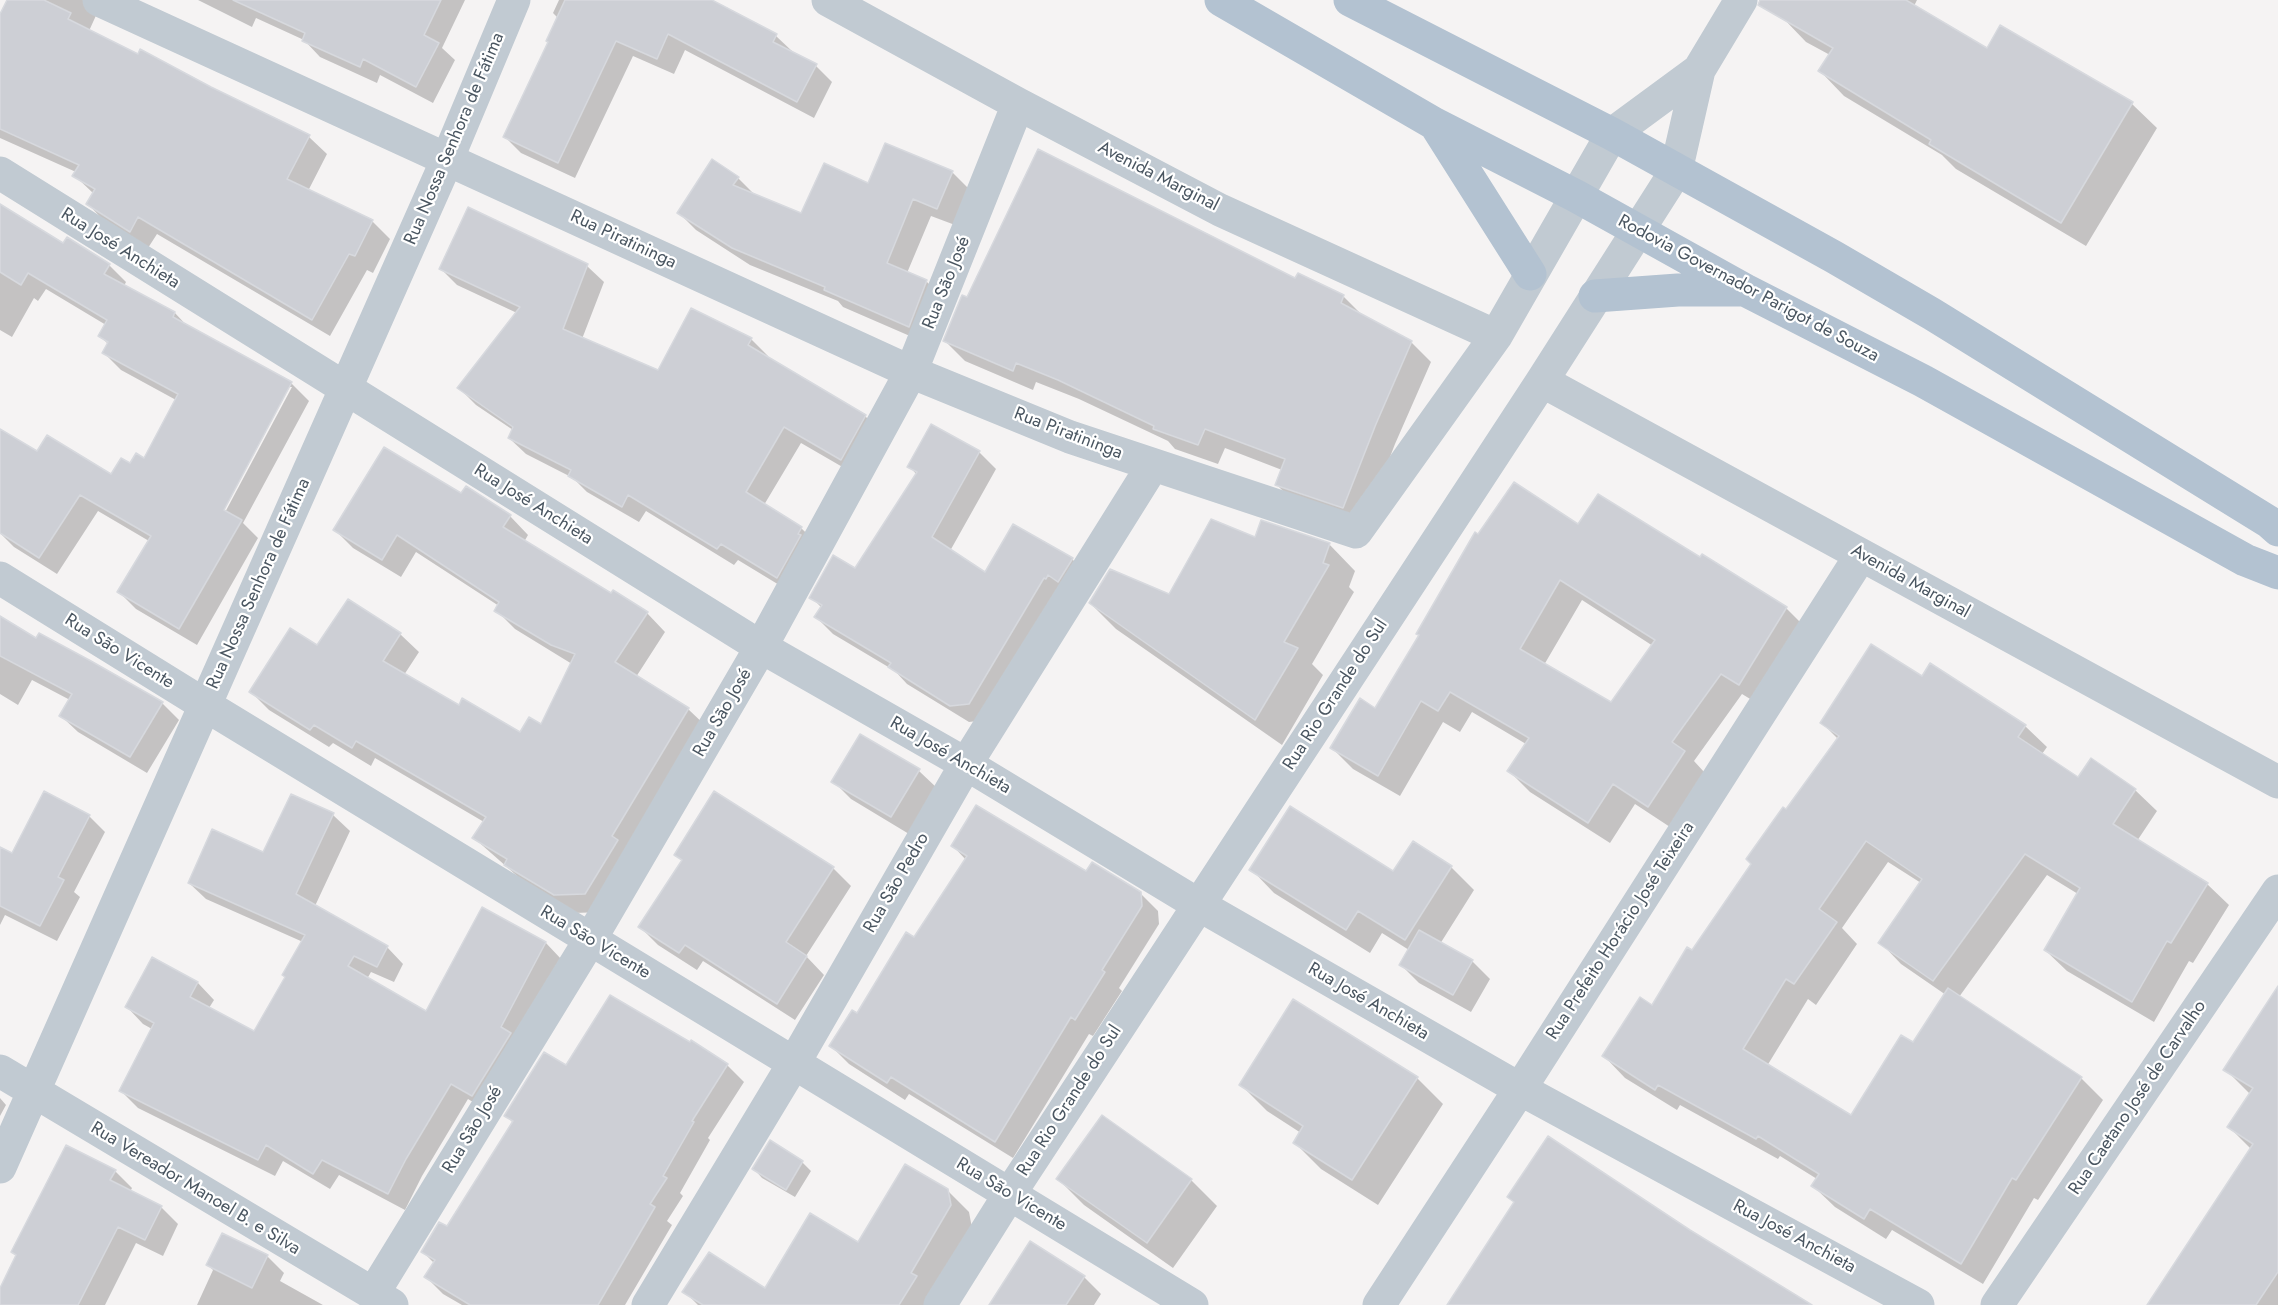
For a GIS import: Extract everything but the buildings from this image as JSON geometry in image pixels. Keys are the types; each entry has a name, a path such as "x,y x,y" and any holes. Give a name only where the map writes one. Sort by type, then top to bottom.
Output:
{"main road":[{"name":"Rodovia Governador Parigot de Souza","path":"1221,0 1435,124 1576,195 1638,232 1745,290 1923,381 2245,560 2278,573"},
{"path":"1350,0 1611,134 1932,314 2269,522 2278,530"},
{"path":"1435,124 1530,274"},
{"path":"1595,296 1678,290 1745,290"}],"street":[{"name":"Rua Piratininga","path":"99,0 911,372 1070,437 1356,532 1496,336"},
{"name":"Rua Nossa Senhora de Fátima","path":"0,1167 447,160 514,0"},
{"name":"Avenida Marginal","path":"828,0 1018,104 1220,210 1496,336"},
{"name":"Rua Rio Grande do Sul","path":"940,1305 1009,1195 1542,381 1676,171 1699,70 1741,0"},
{"name":"Rua Rio Grande do Sul","path":"1611,134 1699,70"},
{"name":"Rua São José","path":"382,1300 761,647 911,372 1018,104"},
{"path":"1496,336 1611,134"},
{"name":"Rua José Anchieta","path":"0,173 761,647 966,764 1199,905 1520,1089 1918,1305"},
{"name":"Avenida Marginal","path":"1542,381 2278,783"},
{"name":"Rua São Pedro","path":"648,1305 794,1063 966,764 1153,465"},
{"name":"Rua Prefeito Horácio José Teixeira","path":"1379,1305 1520,1089 1861,555"},
{"name":"Rua São Vicente","path":"0,578 590,940 1192,1305"},
{"name":"Rua Caetano José de Carvalho","path":"1997,1305 2278,891"},
{"name":"Rua Vereador Manoel B. e Silva","path":"0,1071 382,1300"}]}
